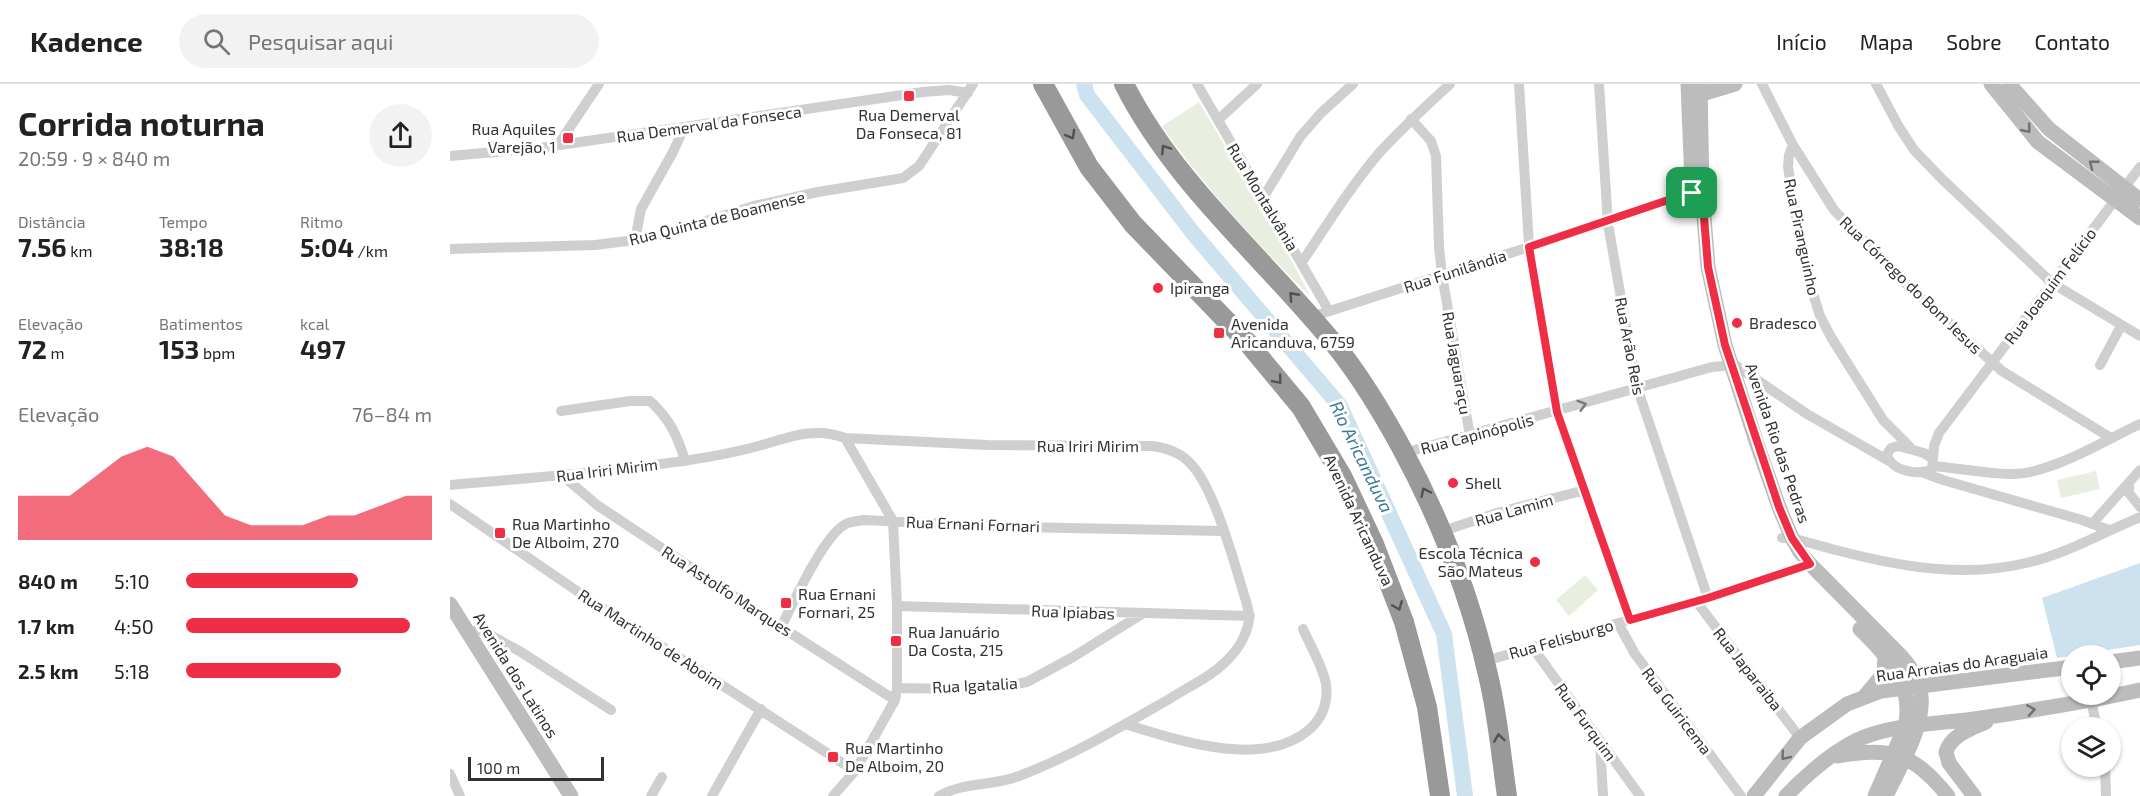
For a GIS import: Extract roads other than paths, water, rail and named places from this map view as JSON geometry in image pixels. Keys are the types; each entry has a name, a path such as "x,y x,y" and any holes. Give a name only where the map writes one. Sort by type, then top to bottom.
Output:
{"highway":[{"name":"Avenida Aricanduva","path":"1043,84 1089,167 1133,224 1248,343 1301,407 1342,476 1374,544 1404,622 1428,707 1440,796"},
{"path":"1124,84 1182,174 1320,314 1341,352 1382,413 1404,453 1443,531 1465,594 1485,661 1497,719 1507,796"}],"main road":[{"path":"1694,90 1735,84"},
{"path":"1990,84 2038,142 2140,218"},
{"path":"2009,84 2049,129 2140,200"},
{"name":"Avenida Rio das Pedras","path":"1694,90 1703,295 1787,538 1804,566 1912,686"},
{"name":"Avenida Rio das Pedras","path":"1804,566 1902,657 1914,672 1912,686"},
{"name":"Avenida dos Latinos","path":"450,604 572,796"},
{"path":"1864,697 1884,673 1885,655"},
{"path":"2121,661 2140,658"},
{"name":"Rua Arraias do Araguaia","path":"1754,796 1800,738 1847,704 1881,691 2061,668"},
{"path":"1875,796 1898,756 1911,727 1921,694 1912,686"},
{"path":"2121,694 2140,690"},
{"path":"1786,796 1829,758 1859,740 1911,727 2061,705"},
{"path":"1974,796 1953,768 1946,752 1952,741 1976,726 2006,714"},
{"path":"1829,758 1860,752 1898,756 1922,767 1948,796"},
{"path":"1886,796 1898,756"},
{"path":"1932,776 1934,768 1941,764 1953,768"}],"street":[{"path":"558,145 599,84"},
{"name":"Rua Montalvânia","path":"1197,84 1302,262 1320,314"},
{"path":"1218,120 1257,84"},
{"path":"1263,198 1300,137 1321,113 1353,84"},
{"path":"1302,262 1349,191 1379,153 1450,84"},
{"path":"1519,84 1529,247 1557,412 1630,620"},
{"name":"Rua Arão Reis","path":"1599,84 1607,222 1637,389 1708,598"},
{"name":"Rua Córrego do Bom Jesus","path":"1762,84 1793,145 1834,210 1904,282 1992,362 2012,377 2111,438"},
{"path":"1876,84 1914,150 1942,179 2052,282 2140,336"},
{"name":"Rua Demerval da Fonseca","path":"450,156 558,145 923,92 971,88"},
{"name":"Rua Quinta de Boamense","path":"450,249 595,244 635,240 668,233 754,206 818,192 903,178 919,166 971,88"},
{"name":"Rua Jaguaraçu","path":"1411,120 1431,141 1436,156 1442,275 1470,436"},
{"path":"635,240 641,209 684,128"},
{"name":"Rua Piranguinho","path":"1793,145 1788,167 1797,223 1818,311 1831,337 1883,420 1889,435 1889,453"},
{"name":"Rua Joaquim Felício","path":"1933,463 1934,446 1939,433 2140,167"},
{"name":"Rua Funilândia","path":"1320,314 1697,192"},
{"path":"2100,365 2121,326"},
{"path":"1727,365 1744,370 1807,414 1859,444 1889,453 1905,470 1924,473 2109,530"},
{"name":"Rua Capinópolis","path":"1404,453 1712,367 1727,365"},
{"path":"561,411 630,401 650,401 673,427 685,461"},
{"name":"Rua Piranguinho","path":"1883,420 1912,448 1924,453 1933,463"},
{"path":"1924,473 1933,463 2012,474 2029,473 2070,458 2140,424"},
{"name":"Rua Iriri Mirim","path":"450,485 563,476 685,461 804,433 823,432 845,438 988,445 1166,448 1190,462 1198,472 1211,498 1250,616"},
{"name":"Rua Joaquim Felício","path":"1912,448 1939,433"},
{"path":"833,796 855,771 895,700 897,688 897,606 893,521 845,438"},
{"path":"1889,453 1898,446 1912,448"},
{"path":"2092,524 2140,470"},
{"name":"Rua Astolfo Marques","path":"563,476 597,505 895,700"},
{"path":"2129,483 2130,493 2140,507"},
{"name":"Rua Lamim","path":"1443,531 1500,512 1585,490"},
{"name":"Rua Martinho de Aboim","path":"450,504 592,602 855,771"},
{"path":"1787,538 1907,566 1958,570 2009,566 2053,555 2140,517"},
{"name":"Rua Ernani Fornari","path":"781,627 833,534 847,523 864,520 1013,527 1223,531"},
{"name":"Rua Felisburgo","path":"1485,661 1708,598 1804,566"},
{"name":"Rua Japaraiba","path":"1696,601 1800,738"},
{"name":"Rua Ipiabas","path":"897,606 1250,616"},
{"name":"Rua Igatalia","path":"897,688 959,689 1006,686 1027,682 1073,657 1142,614"},
{"path":"939,796 965,787 1016,777 1047,765 1125,724 1218,669 1239,646 1250,616"},
{"name":"Rua Guiricema","path":"1618,624 1635,654 1741,796"},
{"path":"1125,724 1192,744 1239,750 1267,749 1294,740 1313,726 1320,717 1325,708 1326,696 1325,682 1303,629"},
{"path":"467,632 481,630 611,710"},
{"name":"Rua Furquim","path":"1533,648 1640,796"},
{"path":"712,796 761,709"},
{"path":"1600,742 1603,796"},
{"path":"450,774 460,796"},
{"path":"651,796 662,777"},
{"path":"2105,777 2106,796"}],"water":[{"path":"2140,563 2140,645 2121,648 2121,645 2061,645 2061,657 2057,658 2042,598"}],"waterway":[{"name":"Rio Aricanduva","path":"1084,84 1087,95 1193,233 1340,406 1444,634 1465,796"}],"place":[{"name":"Rua Demerval Da Fonseca, 81","path":"909,96"},
{"name":"Rua Aquiles Varejão, 1","path":"568,138"},
{"name":"Ipiranga","path":"1158,288"},
{"name":"Bradesco","path":"1737,323"},
{"name":"Avenida Aricanduva, 6759","path":"1219,333"},
{"name":"Shell","path":"1453,483"},
{"name":"Rua Martinho De Alboim, 270","path":"500,533"},
{"name":"Escola Técnica São Mateus","path":"1535,562"},
{"name":"Rua Ernani Fornari, 25","path":"786,603"},
{"name":"Rua Januário Da Costa, 215","path":"896,641"},
{"name":"Rua Martinho De Alboim, 20","path":"833,757"}]}
